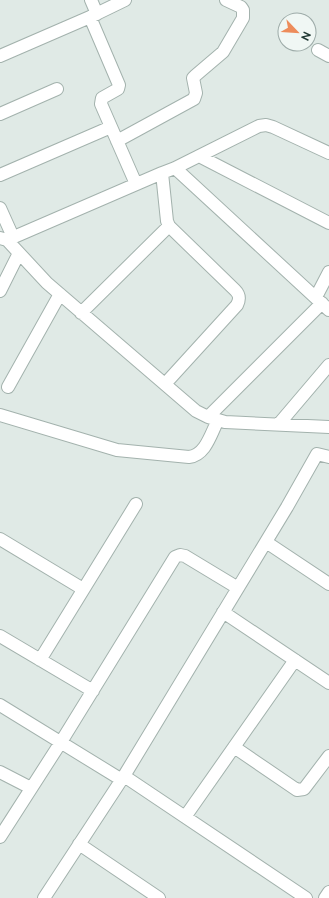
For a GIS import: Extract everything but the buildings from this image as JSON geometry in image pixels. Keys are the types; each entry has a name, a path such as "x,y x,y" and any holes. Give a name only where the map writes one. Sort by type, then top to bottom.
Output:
{"street":[{"path":"91,0 93,15 119,85 118,89 101,100 101,104 136,184"},
{"path":"0,56 125,0"},
{"path":"117,141 194,99 196,93 193,78 220,55 243,18 244,10 226,0"},
{"path":"318,50 329,56"},
{"path":"0,114 57,90"},
{"path":"7,238 175,168 259,126 266,125 273,127 329,153"},
{"path":"0,174 111,127"},
{"path":"199,156 329,223"},
{"path":"175,168 322,304"},
{"path":"162,173 169,226 238,293 239,300 237,305 165,384"},
{"path":"0,208 7,238 47,283 196,411 213,418 236,424 329,427"},
{"path":"81,313 169,226"},
{"path":"0,291 19,253"},
{"path":"0,415 117,450 190,457 200,454 204,448 213,418 322,304 329,272"},
{"path":"8,387 60,294"},
{"path":"278,425 329,365"},
{"path":"44,898 123,778 287,507 317,454 329,457"},
{"path":"40,660 136,504"},
{"path":"0,539 84,589"},
{"path":"266,542 329,584"},
{"path":"0,837 176,557 180,555 185,556 238,588"},
{"path":"224,612 329,683"},
{"path":"0,636 93,691"},
{"path":"185,817 295,660"},
{"path":"0,705 123,778 185,817 306,898"},
{"path":"234,747 297,790 304,789 329,756"},
{"path":"0,772 31,788"},
{"path":"79,844 159,898"},
{"path":"325,898 329,892"}]}
